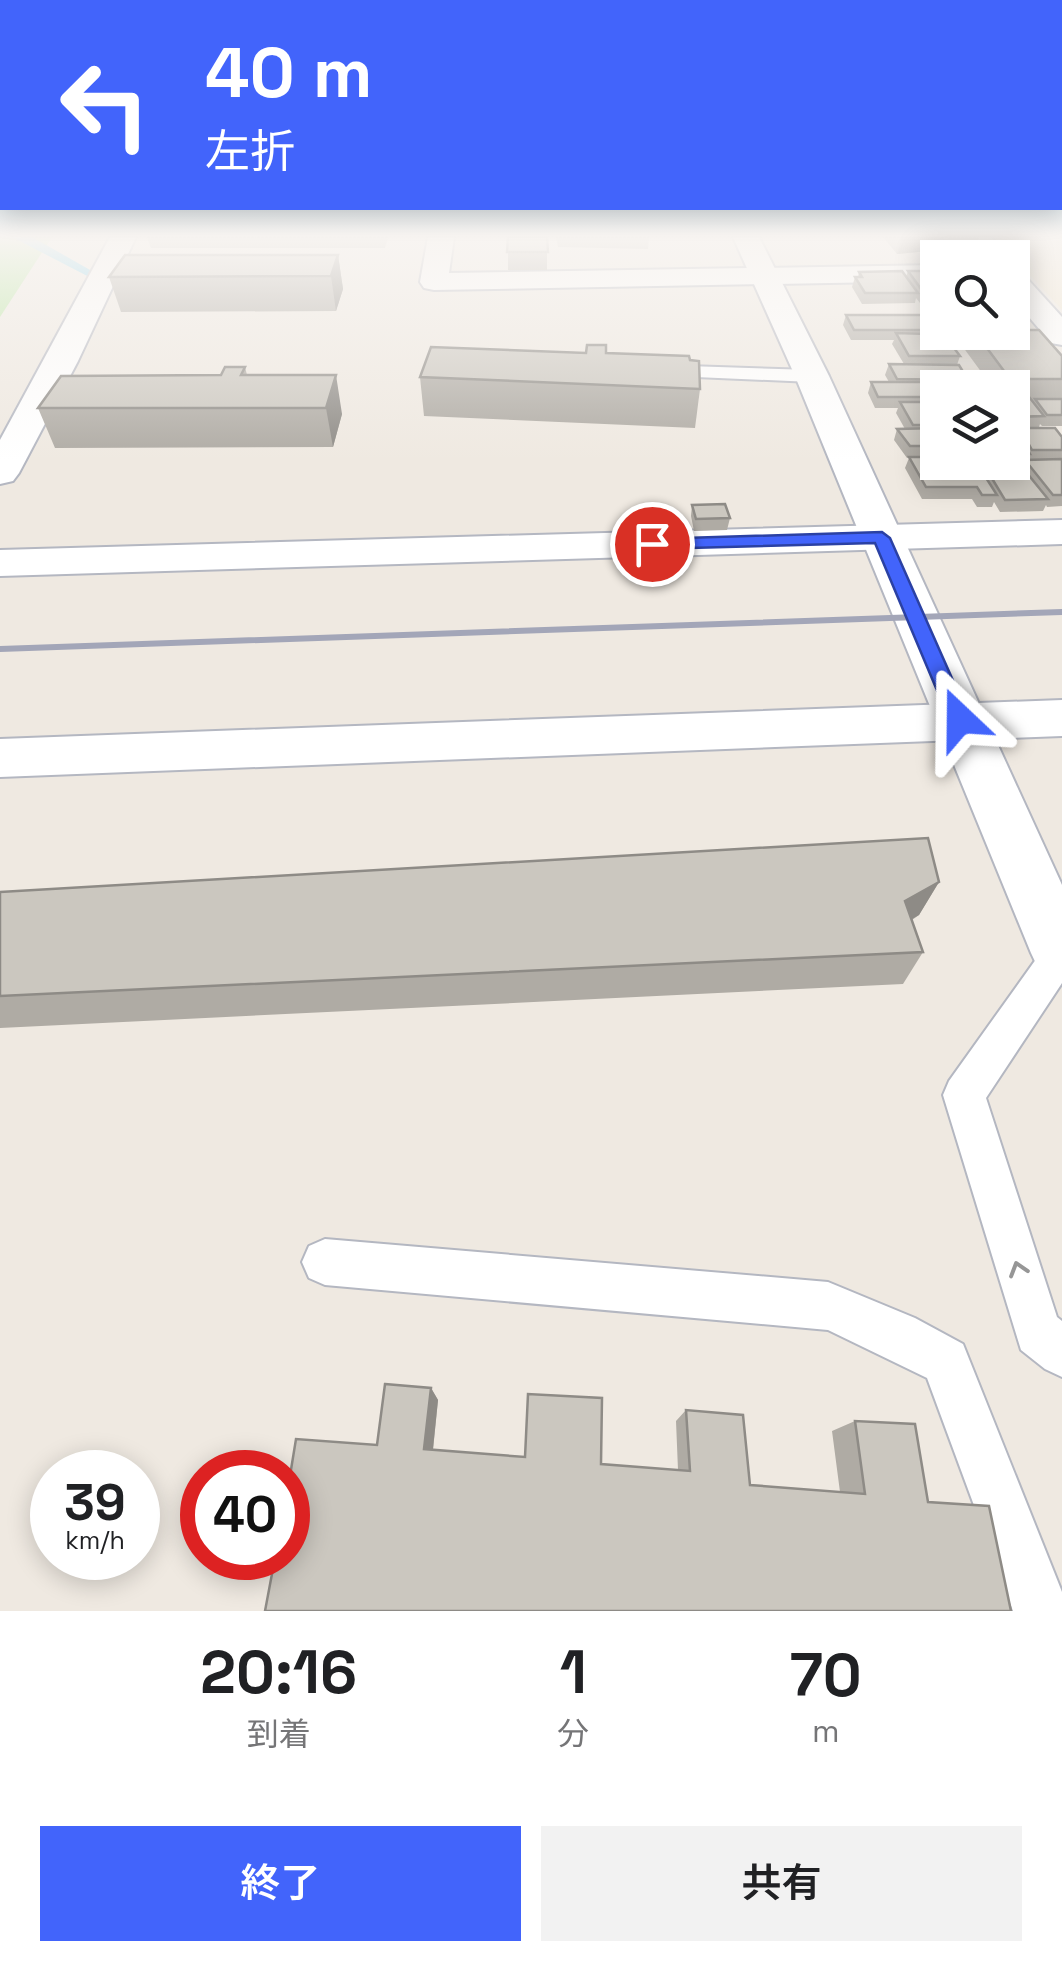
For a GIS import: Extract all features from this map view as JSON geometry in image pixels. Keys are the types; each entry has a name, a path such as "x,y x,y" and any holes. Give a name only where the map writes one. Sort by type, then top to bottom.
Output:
{"street":[{"path":"0,473 54,391 94,312"},
{"path":"781,312 1062,953"},
{"path":"1041,312 1062,336"},
{"path":"0,563 1062,532"},
{"path":"0,758 1062,718"}],"lane":[{"path":"635,370 812,376"},
{"path":"1062,953 964,1095 1038,1333 1062,1352"},
{"path":"325,1262 828,1306 898,1335 946,1361 1041,1611"}],"building":[{"path":"846,315 920,315 920,330 854,330"},
{"path":"1030,330 1039,330 1062,356 1062,379 1030,379 1030,370 1003,370 988,350 1030,350"},
{"path":"896,333 920,334 920,350 956,350 960,356 909,356"},
{"path":"587,345 606,345 606,353 689,356 690,360 699,361 700,389 420,377 431,347 586,353"},
{"path":"889,364 959,365 962,370 920,370 920,379 897,379"},
{"path":"225,367 245,367 241,375 336,375 326,408 38,408 61,376 221,375"},
{"path":"871,382 920,382 920,397 878,397"},
{"path":"1030,398 1044,416 1030,416"},
{"path":"1035,399 1062,399 1062,415 1047,415"},
{"path":"900,402 920,402 920,425 913,425"},
{"path":"920,428 920,446 910,446 897,429"},
{"path":"1030,428 1055,428 1062,437 1062,450 1032,450"},
{"path":"909,457 920,457 920,476"},
{"path":"1062,459 1062,495 1053,495 1030,466 1030,460"},
{"path":"1030,477 1048,499 1005,500 993,480 1030,480"},
{"path":"922,480 987,480 997,495 982,495 977,487 926,487"},
{"path":"725,504 730,518 696,519 692,505"},
{"path":"928,838 939,882 905,901 923,952 0,996 0,892"},
{"path":"385,1384 431,1388 424,1449 525,1457 528,1394 602,1398 601,1464 690,1471 686,1410 743,1415 750,1485 865,1494 855,1421 915,1424 928,1502 989,1506 1011,1611 265,1611 271,1580 310,1580 310,1450 294,1450 296,1439 377,1445"}],"railway":[{"path":"0,649 1062,612"}],"route":[{"path":"652,544 882,538 960,719"}]}
